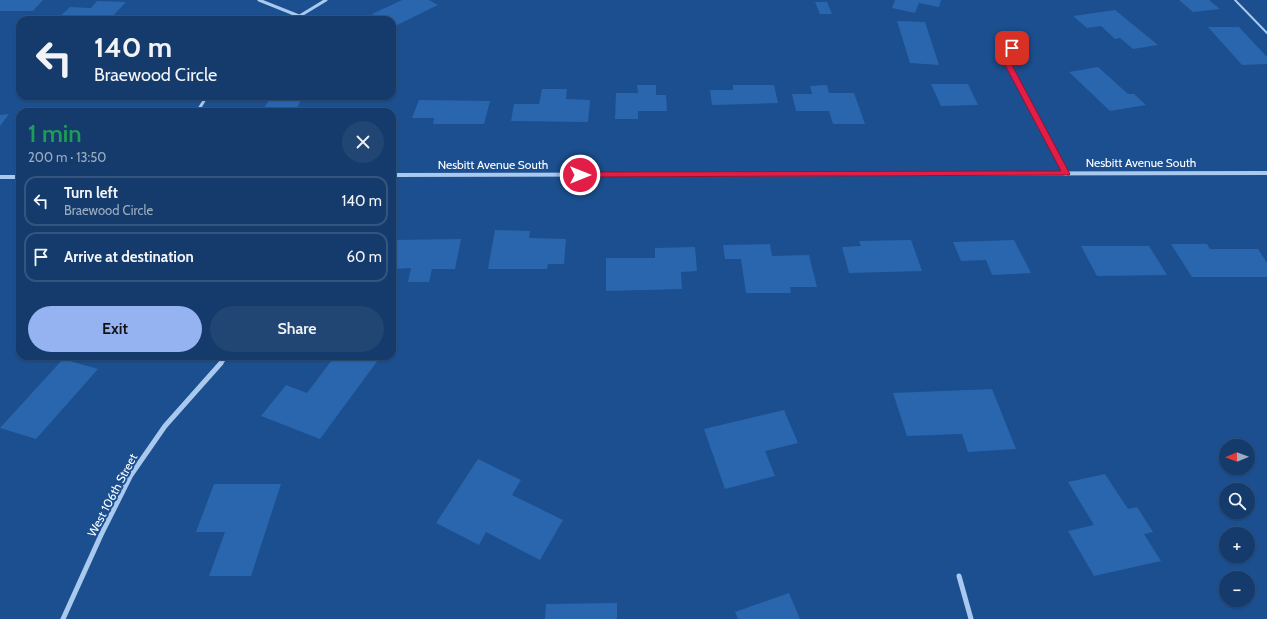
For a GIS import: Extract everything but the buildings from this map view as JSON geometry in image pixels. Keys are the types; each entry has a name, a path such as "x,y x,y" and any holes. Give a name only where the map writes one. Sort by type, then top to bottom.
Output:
{"street":[{"path":"259,0 299,16 326,0"},
{"path":"1015,35 1008,60 1010,67 1066,174"},
{"name":"Nesbitt Avenue South","path":"396,175 1267,173"},
{"path":"0,177 16,177"},
{"name":"West 106th Street","path":"63,619 101,535 131,475 165,426 223,360"},
{"path":"959,576 971,619"}],"lane":[{"path":"1235,0 1267,33"}],"route":[{"path":"580,175 1066,174 1010,67 1008,60 1012,48"}]}
